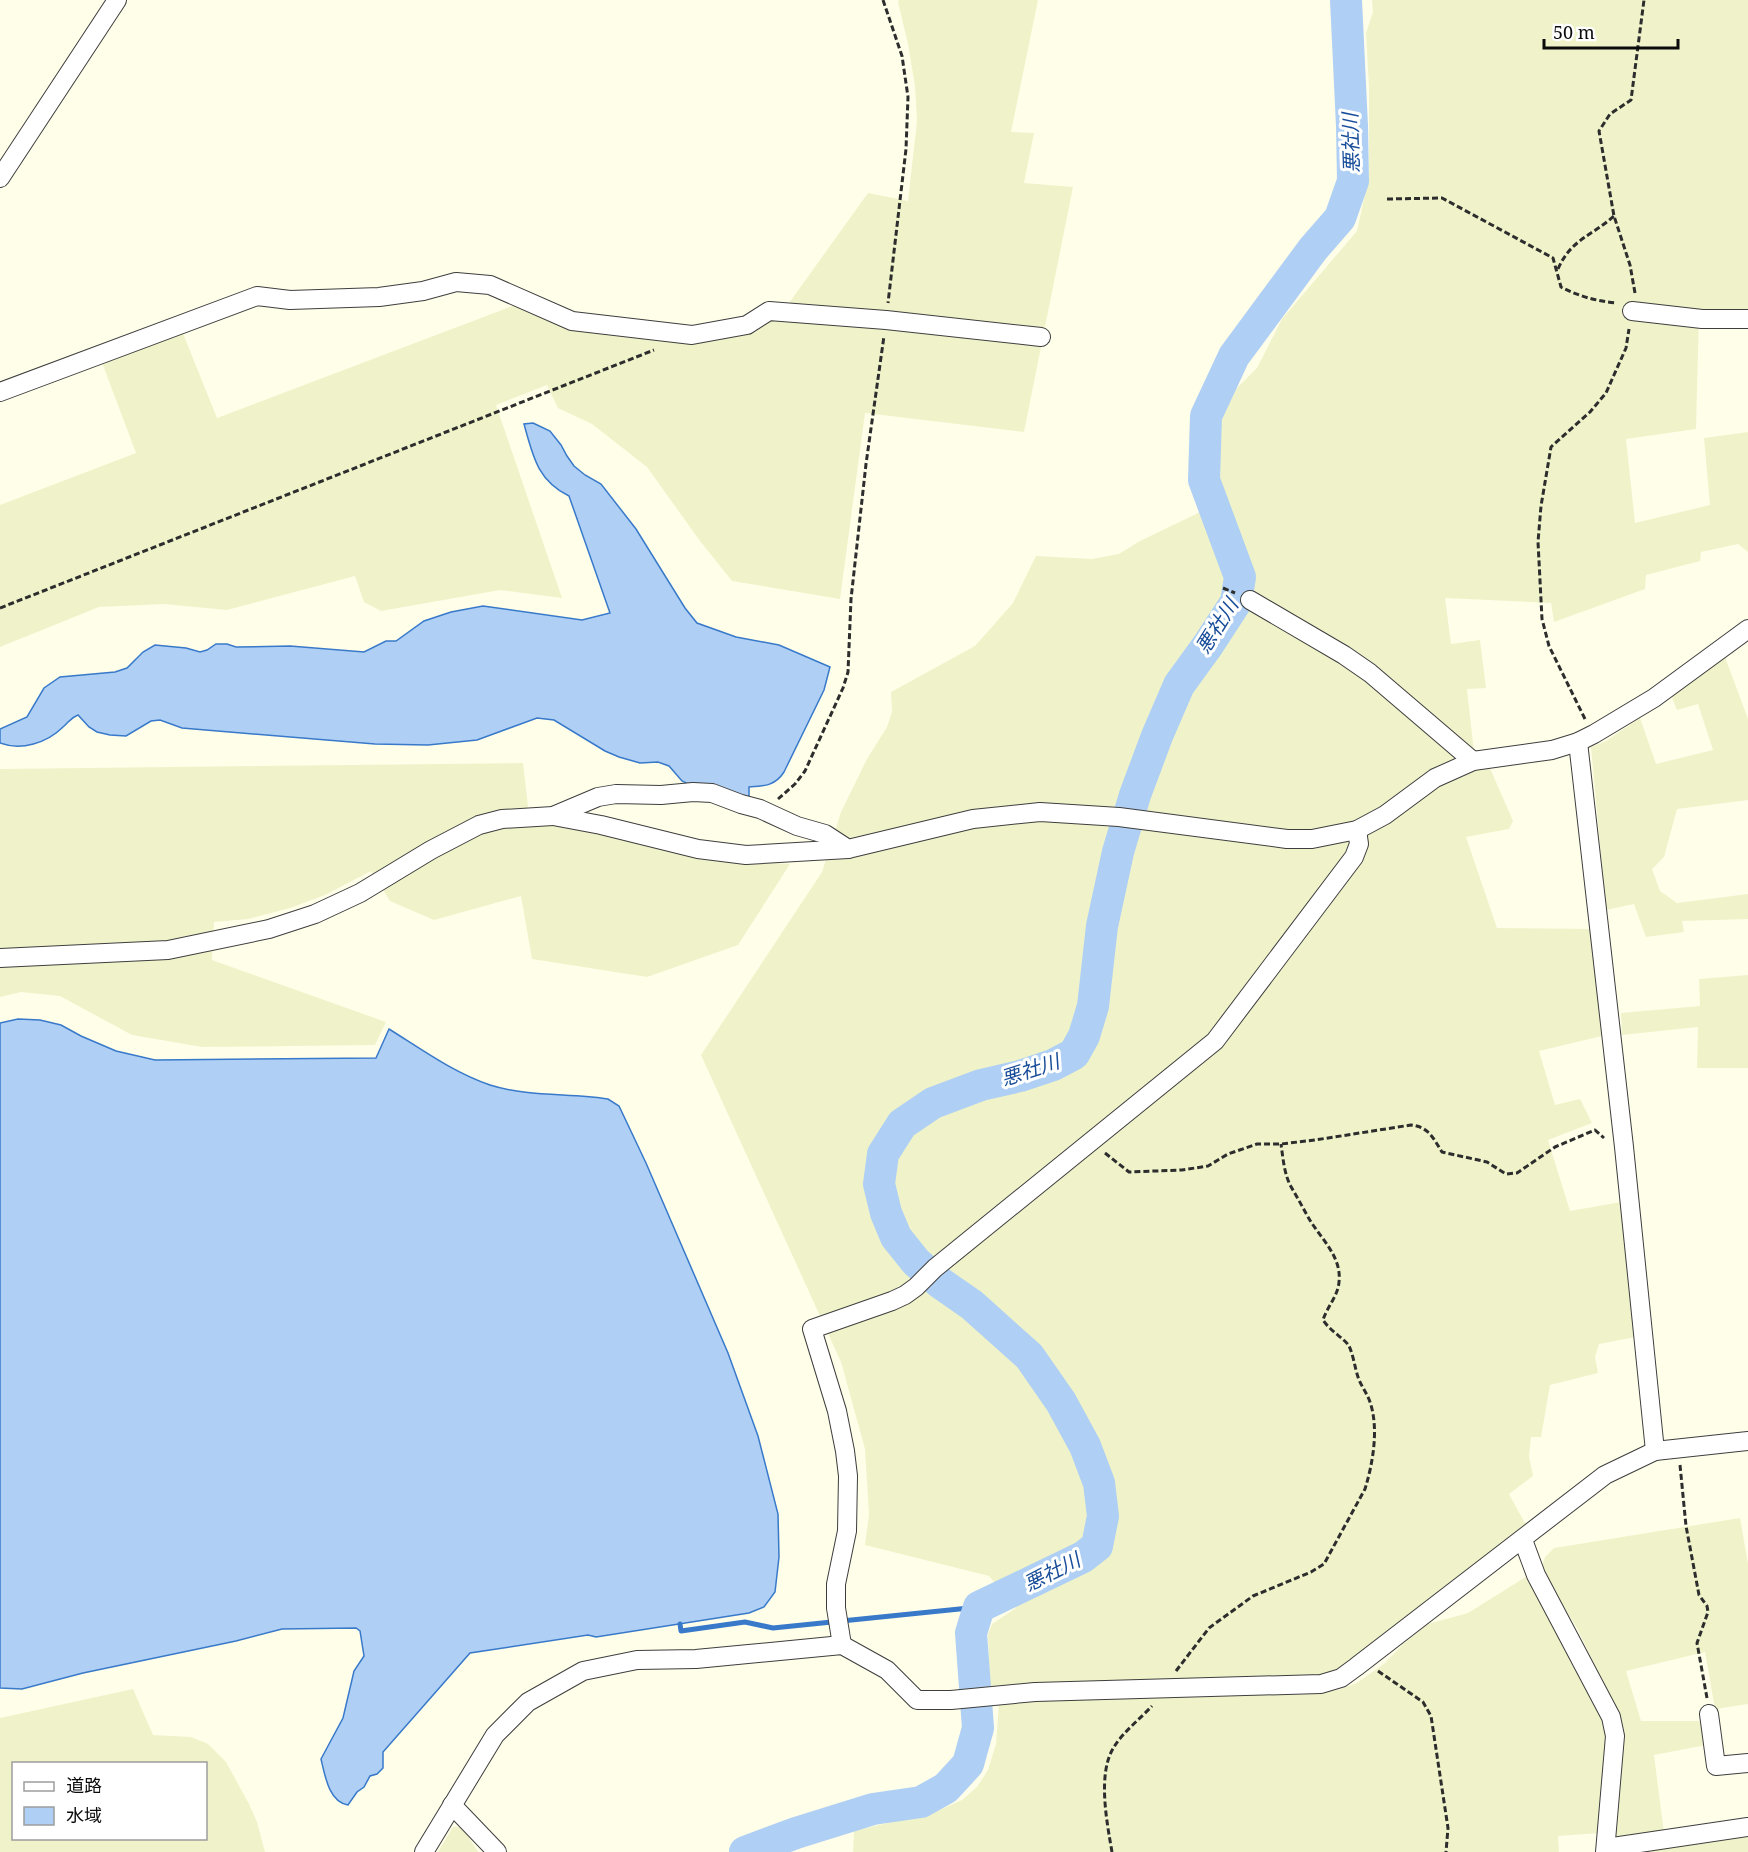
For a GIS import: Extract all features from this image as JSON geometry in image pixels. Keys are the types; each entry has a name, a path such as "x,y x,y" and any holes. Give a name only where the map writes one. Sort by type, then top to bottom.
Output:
{"street":[{"path":"0,178 117,0"},
{"path":"0,392 257,296 290,300 379,297 423,291 456,282 490,285 572,321 692,335 747,325 769,310 1041,337"},
{"path":"1632,308 1702,320 1748,319"},
{"path":"1250,600 1344,655 1370,673 1473,761"},
{"path":"0,958 168,950 269,929 315,914 360,893 431,850 479,825 514,817 553,816 601,825 698,849 746,855 848,849 973,819 1040,812 1140,819 1287,839 1312,839 1357,830 1385,815 1435,778 1473,761 1552,750 1578,742 1654,698 1748,629"},
{"path":"1578,742 1624,1147 1655,1451"},
{"path":"553,816 598,797 615,794 712,793 760,809 797,826 825,834 848,849"},
{"path":"1357,830 1359,844 1354,856 1215,1041 935,1268 916,1287 892,1301 812,1329 837,1411 846,1460 847,1531 836,1584 839,1630 887,1670 917,1700 951,1700 1035,1692 1321,1684 1341,1678 1605,1475 1655,1451 1748,1441"},
{"path":"1523,1540 1536,1575 1611,1717 1615,1736 1606,1850 1748,1827"},
{"path":"424,1852 495,1735 528,1702 583,1671 637,1659 696,1659 839,1630"},
{"path":"1709,1714 1716,1766 1748,1763"},
{"path":"452,1805 497,1852"}],"path":[{"path":"760,809 769,806 784,795 805,771 848,672 851,599 906,149 908,97 902,56 884,0"},
{"path":"1594,734 1549,646 1542,619 1538,542 1541,506 1551,447 1590,412 1606,393 1626,348 1635,290 1630,265 1614,216 1599,131 1610,114 1631,100 1644,0"},
{"path":"1387,200 1442,198 1553,258 1561,287 1601,302 1632,308"},
{"path":"1557,271 1563,258 1577,242 1614,216"},
{"path":"0,608 659,348"},
{"path":"1223,588 1228,590"},
{"path":"1091,1142 1129,1172 1182,1170 1208,1166 1228,1154 1257,1144 1281,1144 1392,1126 1422,1126 1430,1133 1442,1152 1487,1162 1506,1174 1517,1173 1555,1147 1594,1130 1613,1146 1624,1147"},
{"path":"1112,1852 1106,1810 1105,1778 1109,1754 1153,1705 1209,1628 1253,1596 1311,1572 1324,1564 1365,1489 1370,1475 1374,1432 1370,1400 1360,1381 1348,1345 1329,1330 1323,1320 1326,1308 1339,1286 1340,1276 1337,1263 1290,1184 1281,1144"},
{"path":"1678,1449 1686,1526 1699,1595 1707,1606 1708,1612 1697,1643 1709,1714"},
{"path":"1363,1661 1423,1702 1431,1716 1448,1828 1446,1852"}],"green space":[{"path":"899,0 1038,0 1011,132 1034,133 1024,183 1073,187 1024,432 865,413 840,599 732,581 647,467 592,424 558,408 547,385 496,405 562,598 500,590 381,611 364,602 355,576 227,610 164,604 99,607 0,647 0,505 136,453 101,360 182,331 217,418 515,305 573,330 709,342 756,332 789,303 868,193 908,201 917,121 915,86"},
{"path":"1372,0 1748,0 1748,314 1699,313 1696,429 1626,439 1635,523 1710,505 1704,438 1748,432 1748,552 1738,544 1701,552 1700,561 1646,575 1645,589 1554,622 1551,603 1445,598 1451,644 1480,640 1486,688 1467,689 1476,770 1489,766 1513,821 1509,829 1466,837 1497,928 1590,929 1602,1036 1539,1051 1555,1105 1580,1099 1592,1123 1548,1140 1570,1211 1621,1202 1635,1337 1599,1344 1595,1357 1598,1373 1550,1385 1541,1437 1531,1437 1529,1456 1533,1476 1509,1494 1527,1527 1338,1670 1319,1676 990,1686 988,1634 992,1624 1016,1608 989,1576 865,1545 869,1514 865,1449 841,1362 701,1055 822,872 841,812 867,759 887,727 892,712 891,692 975,646 1013,603 1036,556 1092,559 1119,554 1140,541 1223,501 1217,452 1221,418 1235,390 1257,368 1282,319 1357,231 1369,176 1369,87 1366,33 1373,12"},
{"path":"1725,657 1748,719 1748,800 1677,809 1664,857 1652,869 1660,891 1677,903 1748,894 1748,919 1682,921 1684,932 1646,937 1634,904 1606,910 1591,747 1606,741 1640,718 1656,764 1713,750 1698,704 1677,710 1671,695"},
{"path":"523,763 530,824 553,822 744,861 790,864 738,945 647,977 532,959 521,896 434,920 390,901 371,871 325,895 290,908 248,919 214,922 212,960 386,1022 375,1045 202,1047 132,1035 60,996 21,992 0,997 0,769"},
{"path":"1748,975 1748,1068 1697,1068 1698,1027 1622,1035 1621,1013 1700,1006 1699,979"},
{"path":"1740,1518 1748,1564 1748,1704 1715,1709 1705,1652 1626,1671 1641,1721 1703,1721 1706,1745 1654,1755 1664,1833 1612,1841 1623,1724 1577,1628 1545,1577 1542,1566 1545,1557 1554,1548"},
{"path":"1529,1575 1604,1716 1610,1740 1600,1833 1558,1836 1559,1852 853,1852 854,1831 937,1811 962,1800 977,1787 988,1770 996,1744 999,1702 1300,1695 1338,1690 1357,1683 1385,1663 1403,1644 1428,1624 1468,1613"},
{"path":"133,1689 153,1735 191,1737 208,1744 226,1762 257,1822 265,1852 0,1852 0,1718"},
{"path":"453,1827 462,1827 478,1852 438,1852"},
{"path":"1748,1833 1748,1852 1615,1852"}],"water":[{"path":"533,423 550,431 574,466 601,484 636,529 685,608 697,623 736,637 779,645 830,667 824,690 781,777 764,786 749,787 749,799 692,786 682,781 669,766 658,762 640,763 619,757 554,720 537,718 477,740 428,745 375,744 182,728 160,720 151,721 126,736 110,735 97,732 89,727 78,715 57,733 42,741 25,746 0,743 0,729 27,717 44,688 60,677 115,672 127,668 143,652 155,645 186,648 200,652 216,644 227,644 236,647 290,646 364,652 386,641 396,641 424,621 451,612 483,606 582,620 610,613 569,496 558,490 543,475 534,457 524,424"},
{"path":"18,1019 40,1020 61,1025 116,1051 155,1060 376,1058 389,1029 451,1067 490,1085 534,1093 608,1099 619,1106 728,1353 758,1436 778,1514 779,1557 775,1592 764,1607 749,1613 596,1637 588,1635 470,1653 383,1752 383,1768 377,1774 370,1776 364,1787 357,1792 348,1805 336,1799 332,1794 321,1759 343,1718 354,1671 364,1656 360,1631 356,1628 282,1629 83,1673 22,1689 0,1688 0,1023"}],"waterway":[{"name":"悪社川","path":"745,1852 873,1809 921,1802 946,1788 968,1764 978,1728 971,1633 979,1607 1083,1557 1097,1546 1103,1516 1099,1483 1085,1446 1061,1402 1029,1356 972,1305 939,1282 916,1262 896,1237 886,1213 879,1184 883,1154 902,1124 933,1103 981,1085 1053,1065 1074,1054 1084,1036 1093,1006 1102,926 1118,852 1135,795 1179,685 1236,602 1240,577 1204,480 1206,416 1234,356 1313,249 1340,218 1353,181 1346,0"},
{"path":"680,1624 681,1631 745,1622 773,1628 979,1607"}]}
